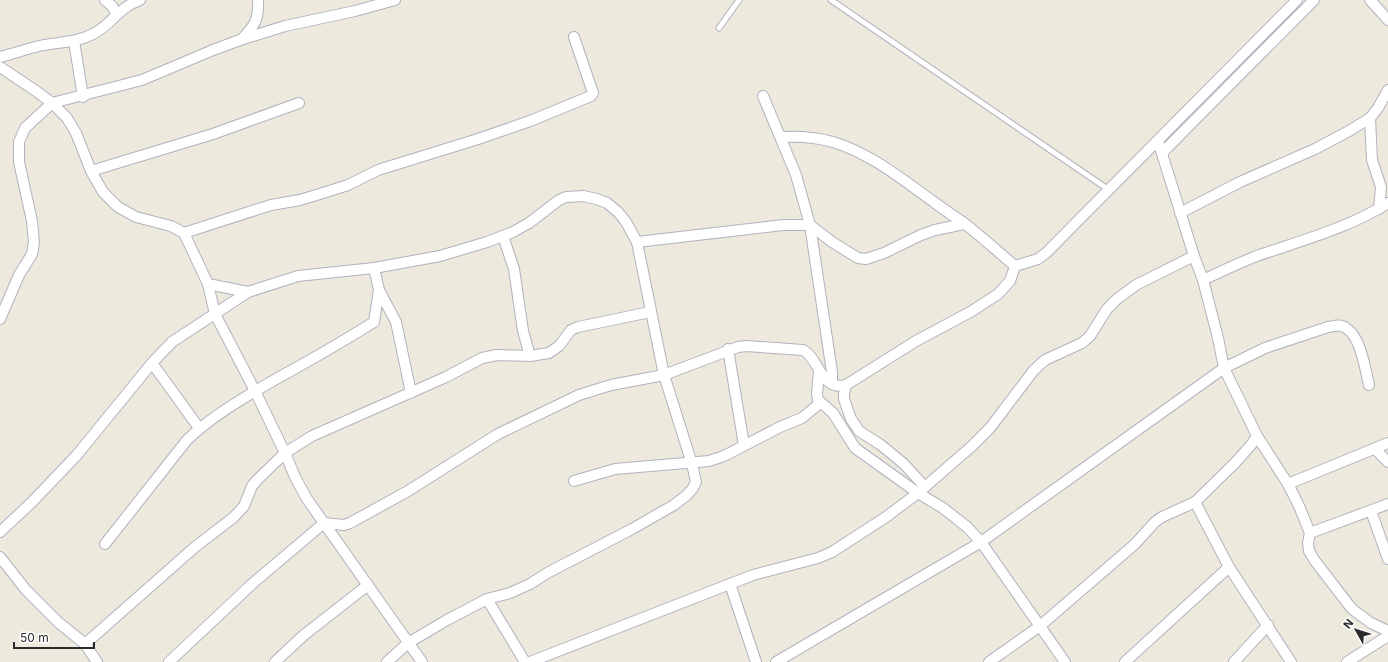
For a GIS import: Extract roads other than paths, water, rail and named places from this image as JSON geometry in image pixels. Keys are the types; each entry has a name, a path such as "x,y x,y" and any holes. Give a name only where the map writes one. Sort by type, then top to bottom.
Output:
{"street":[{"path":"105,0 112,6 117,14"},
{"path":"0,57 39,46 74,41 94,34 131,3 140,0"},
{"path":"240,40 250,30 255,22 258,13 258,0"},
{"path":"0,319 20,275 32,254 34,243 32,221 19,162 19,142 24,128 52,103 142,80 240,40 285,26 355,11 395,0"},
{"path":"1015,266 1038,258 1046,253 1297,0"},
{"path":"1162,153 1314,0"},
{"path":"1370,0 1388,20"},
{"path":"184,233 271,205 300,200 323,193 348,184 378,170 530,121 591,96 593,93 574,37"},
{"path":"74,41 82,96"},
{"path":"0,67 52,103 67,118 76,133 91,171 103,192 118,207 136,217 171,226 184,233 208,284 215,314 255,391 295,477 307,499 422,662"},
{"path":"1180,212 1240,182 1256,177 1333,141 1370,118 1378,108 1388,90"},
{"path":"763,96 799,184 810,225 832,368 832,383"},
{"path":"91,171 213,134 299,103"},
{"path":"1370,118 1372,160 1381,187 1379,209"},
{"path":"781,137 797,136 815,138 850,148 866,156 897,176 964,224 1015,266"},
{"path":"1158,141 1203,280 1224,368 1257,436 1288,484 1310,533 1308,543 1309,551 1352,609 1371,623 1388,631"},
{"path":"0,532 32,502 76,456 152,363 172,342 248,292 298,276 374,268 440,256 487,242 529,223 559,200 566,197 583,196 607,203 618,212 626,222 637,242 664,375 692,464 696,482 687,496 674,505 632,529 549,572 521,589 500,597 486,599 447,620 408,643 387,662"},
{"path":"1203,280 1252,258 1343,226 1379,209 1388,203"},
{"path":"637,242 783,224 810,225 832,242 858,258 866,259 884,253 920,235 935,230 964,224"},
{"path":"503,236 514,269 523,331 530,356"},
{"path":"530,662 730,584 775,568 818,558 832,552 886,517 922,490 972,446 990,428 1025,381 1045,360 1082,343 1090,336 1107,309 1117,299 1136,285 1194,256"},
{"path":"169,662 252,584 324,523 344,525 350,523 408,491 498,434 579,395 611,385 664,375 728,349 746,346 803,350 810,356 819,372 832,383 841,386 846,385 910,344 972,311 998,294 1010,282 1015,266"},
{"path":"374,268 379,290 396,322 411,392"},
{"path":"208,284 248,292"},
{"path":"105,544 187,440 199,428 255,391 374,322 379,290"},
{"path":"85,644 195,548 234,517 244,506 252,486 258,478 285,453 312,436 345,420 411,392 482,358 497,355 530,356 554,350 571,330 578,327 650,312"},
{"path":"776,662 981,542 1224,368 1265,348 1328,327 1337,325 1346,327 1358,341 1369,386"},
{"path":"728,349 744,445"},
{"path":"152,363 199,428"},
{"path":"819,372 817,394 820,403 833,413 855,448 922,490 967,527 981,542 1065,662"},
{"path":"846,385 844,399 851,419 859,431 882,445 904,464 922,490"},
{"path":"574,480 615,469 692,464 709,461 724,456 780,427 802,418 820,403"},
{"path":"989,662 1040,626 1135,544 1155,522 1162,517 1195,502 1231,468 1257,436"},
{"path":"1288,484 1388,443"},
{"path":"1376,449 1388,462"},
{"path":"1195,502 1229,567 1291,662"},
{"path":"1310,533 1388,504"},
{"path":"1371,511 1388,559"},
{"path":"0,557 26,590 58,622 85,644 97,662"},
{"path":"1125,662 1229,567"},
{"path":"730,584 756,662"},
{"path":"275,662 304,635 368,585"},
{"path":"486,599 525,662"},
{"path":"1234,662 1268,625"},
{"path":"1347,662 1388,636"}],"lane":[{"path":"719,28 739,0"},
{"path":"831,0 1109,190"}]}
